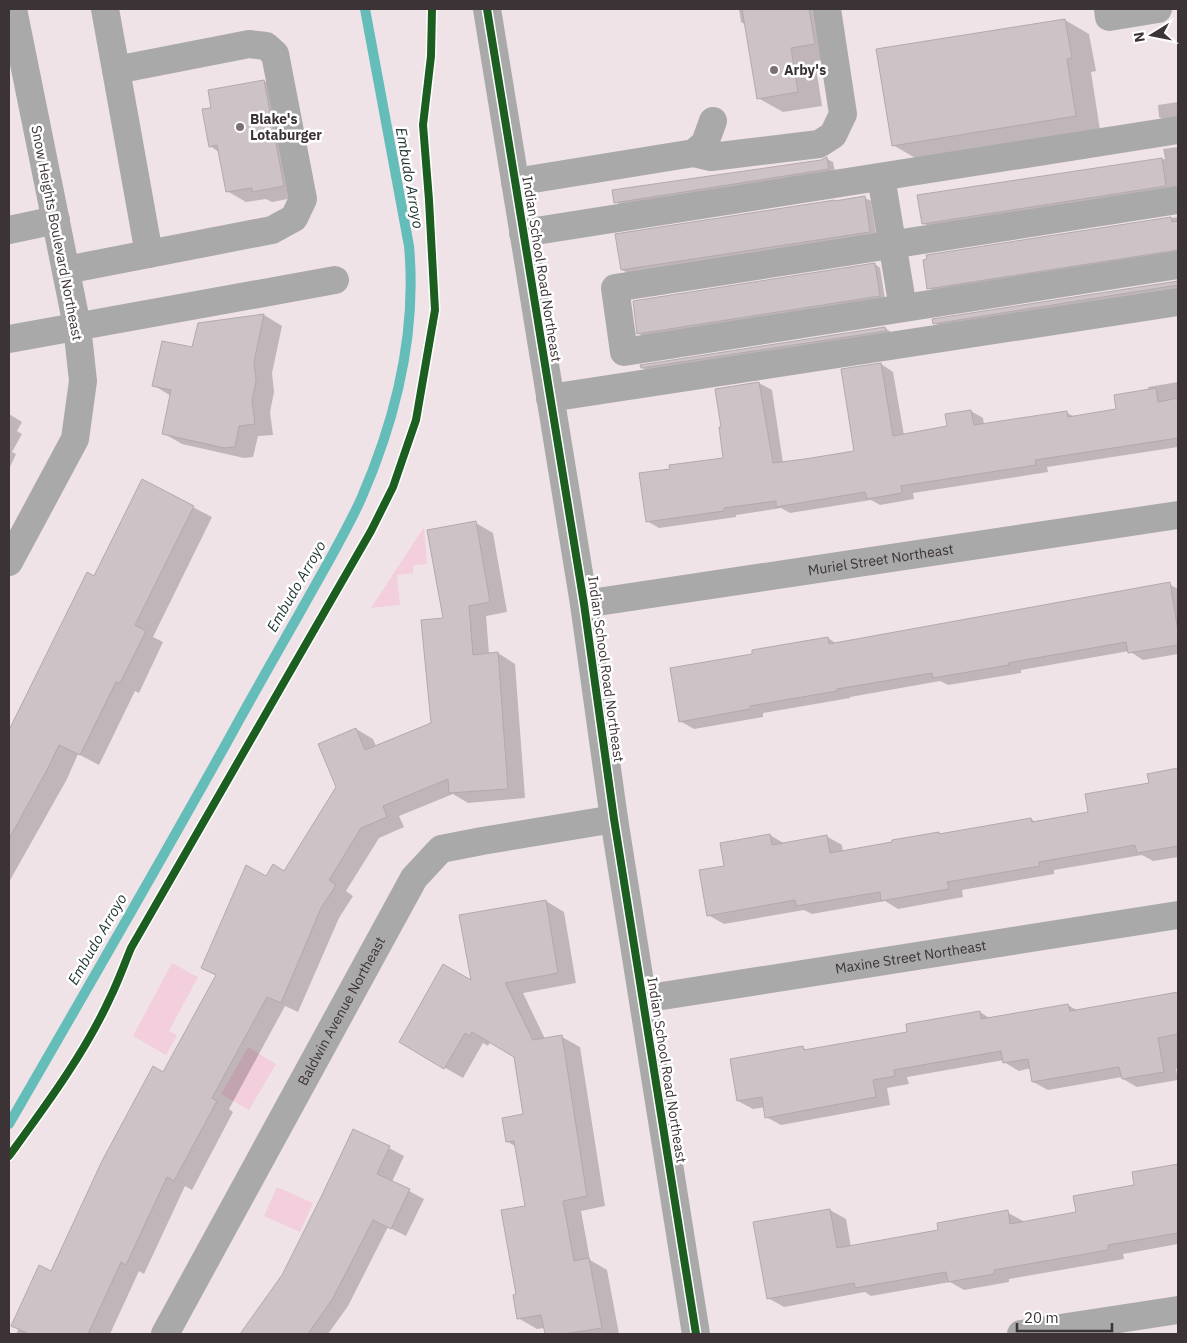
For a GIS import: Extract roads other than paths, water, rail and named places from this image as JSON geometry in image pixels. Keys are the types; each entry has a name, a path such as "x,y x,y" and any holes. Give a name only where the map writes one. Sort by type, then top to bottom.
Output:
{"street":[{"name":"Snow Heights Boulevard Northeast","path":"9,562 75,439 83,381 77,326 13,9"},
{"path":"105,9 148,254"},
{"name":"Indian School Road Northeast","path":"487,9 584,604 614,819 696,1334"},
{"path":"515,182 694,154 711,157 819,144 833,134 842,114 827,9"},
{"path":"1108,9 1109,17 1158,9"},
{"path":"66,270 272,230 294,218 303,199 275,54 266,46 249,44 116,70"},
{"path":"694,154 704,143 714,121"},
{"path":"523,233 1178,130"},
{"path":"881,176 903,308"},
{"path":"1178,200 615,288 624,352 1178,265"},
{"path":"9,230 56,220"},
{"path":"9,339 335,280"},
{"path":"550,398 1178,302"},
{"name":"Muriel Street Northeast","path":"584,604 1178,516"},
{"name":"Baldwin Avenue Northeast","path":"165,1334 414,878 441,849 614,819"},
{"name":"Maxine Street Northeast","path":"643,999 1178,915"},
{"path":"1021,1334 1178,1310"}],"waterway":[{"name":"Embudo Arroyo","path":"9,1124 348,526 373,469 394,407 407,343 410,311 409,246 365,9"}],"place":[{"name":"Arby's","path":"774,70"},
{"name":"Blake's Lotaburger","path":"240,127"}]}
